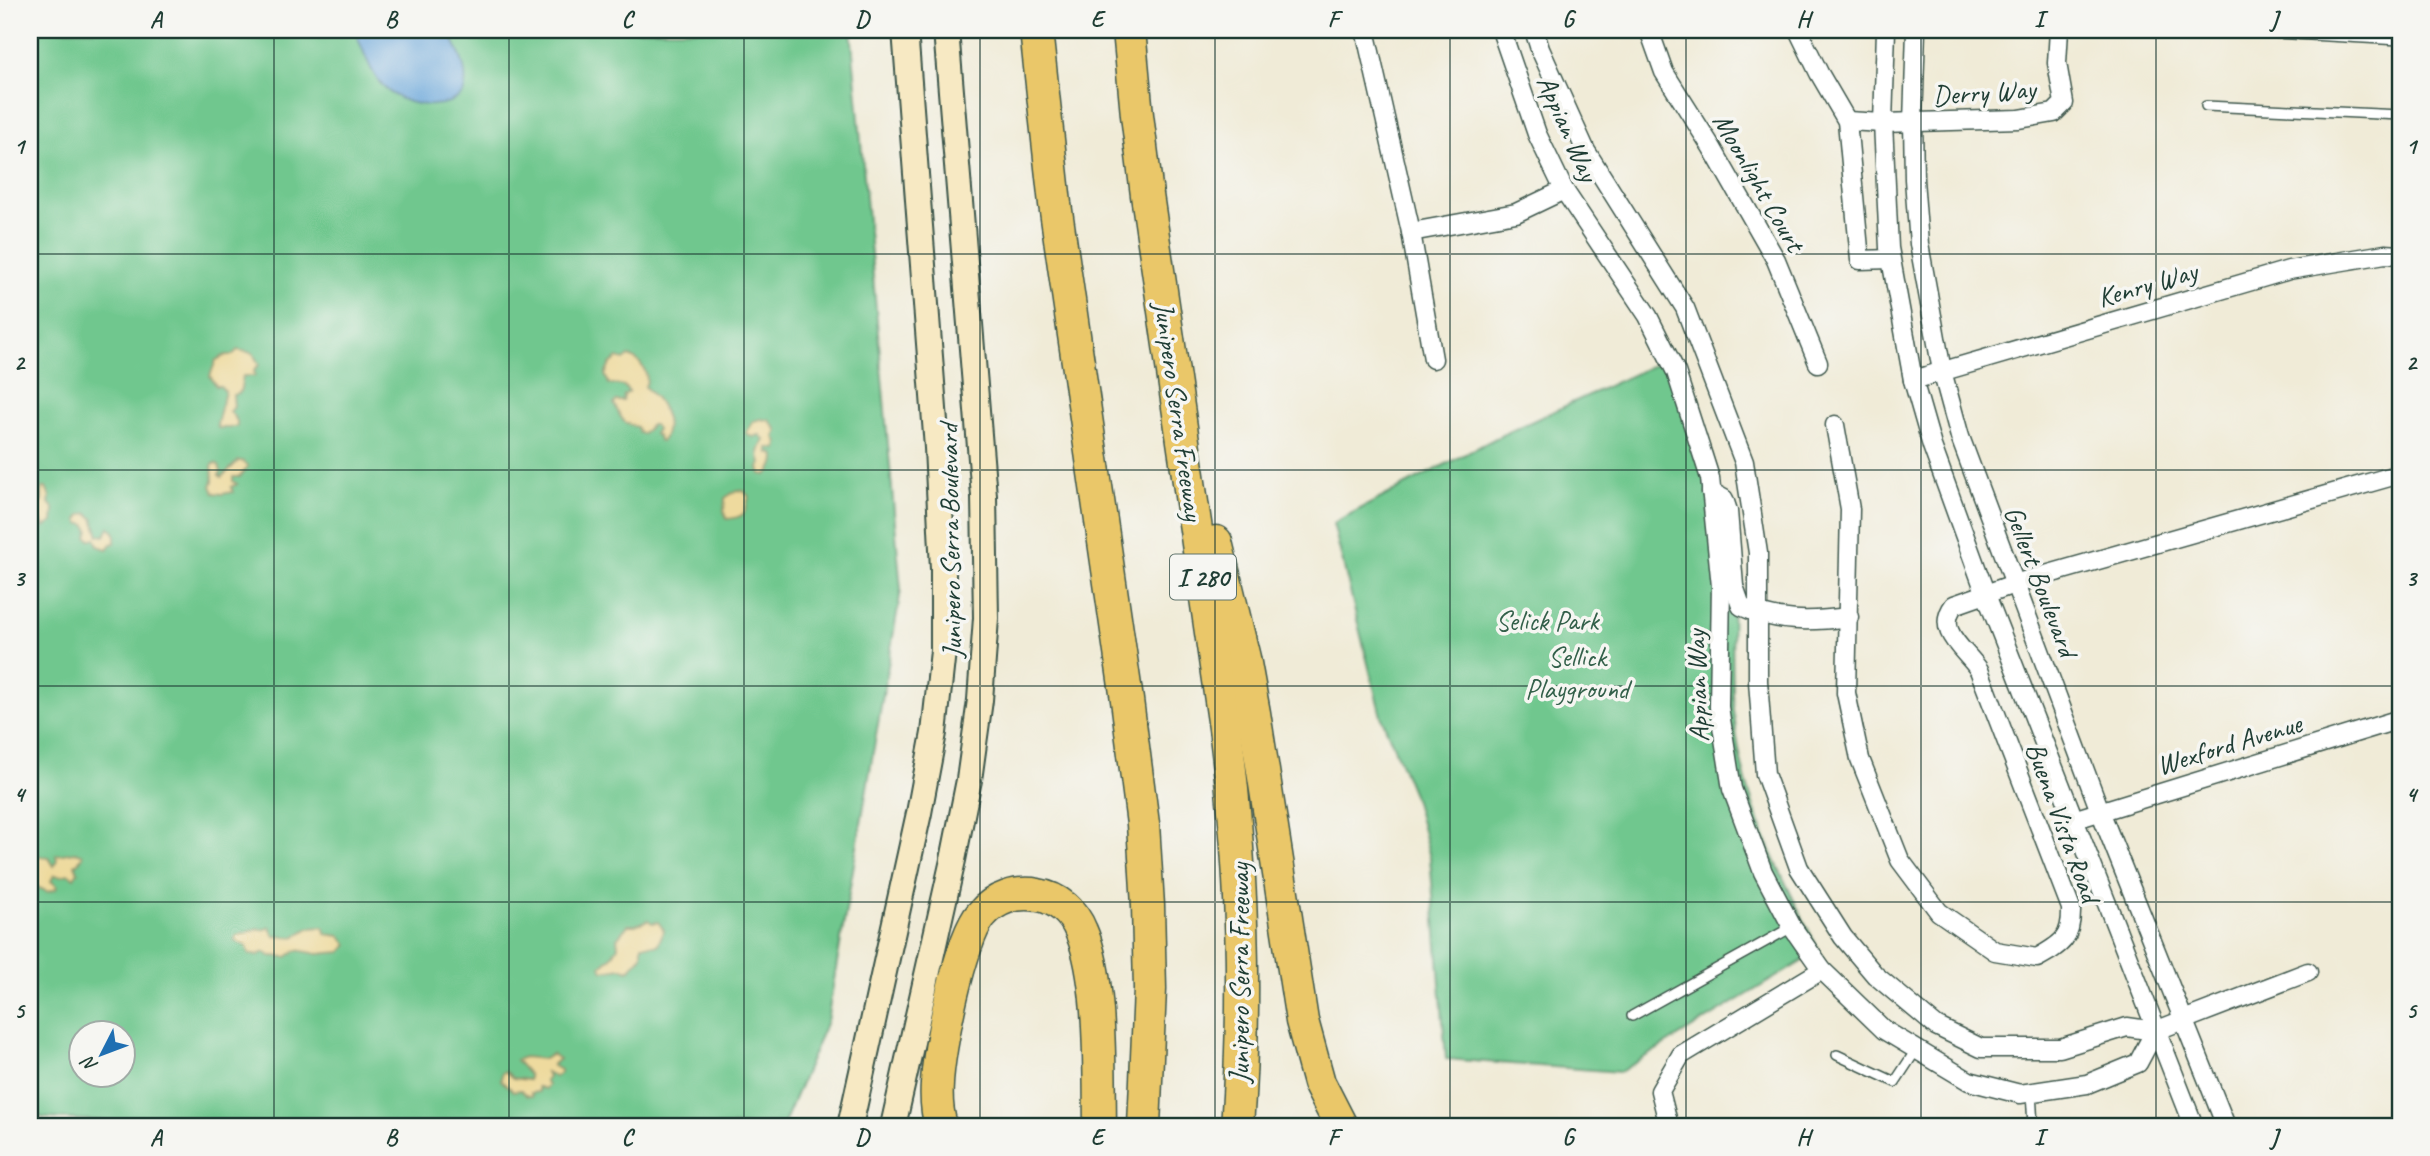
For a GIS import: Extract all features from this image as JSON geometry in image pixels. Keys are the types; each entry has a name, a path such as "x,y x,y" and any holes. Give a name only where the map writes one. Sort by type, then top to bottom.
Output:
{"highway":[{"path":"1036,30 1051,177 1143,824 1150,989 1144,1126"},
{"name":"Junipero Serra Freeway","path":"1129,30 1140,143 1225,728 1237,842 1243,991 1237,1126"},
{"path":"1171,361 1244,658 1306,1043 1319,1083 1342,1126"},
{"path":"941,1126 936,1096 939,1060 968,937 981,915 993,904 1007,897 1024,894 1044,896 1062,905 1076,919 1084,937 1095,999 1100,1126"}],"main road":[{"name":"Junipero Serra Boulevard","path":"850,1126 927,774 938,706 943,651 943,569 937,448 905,30"},
{"name":"Junipero Serra Boulevard","path":"893,1126 967,793 980,700 986,618 984,496 946,30"},
{"path":"836,1126 876,1013"}],"street":[{"path":"1368,30 1411,232 1433,359"},
{"name":"Appian Way","path":"1501,30 1537,134 1564,190 1648,316 1670,361 1710,478 1721,586 1719,707 1732,789 1763,872 1792,927 1822,970 1884,1030 1969,1082 2020,1094 2087,1084 2138,1063 2155,1031"},
{"name":"Appian Way","path":"1534,30 1586,151 1685,308 1744,463 1758,553 1760,730 1765,774 1799,868 1843,937 1875,975 1936,1026 1981,1048 2060,1048 2127,1027 2155,1031 2308,972"},
{"name":"Moonlight Court","path":"1649,30 1664,72 1712,148 1776,260 1818,363"},
{"path":"1798,30 1847,121 1860,260 1890,259"},
{"name":"Gellert Boulevard","path":"1886,30 1883,123 1890,259 1913,380 1932,446 1985,592 2194,1126"},
{"name":"Gellert Boulevard","path":"1916,30 1913,122 1919,244 1942,371 1960,437 2100,811 2226,1126"},
{"name":"Derry Way","path":"1847,121 1883,123 2020,119 2054,113 2064,103 2057,63 2059,30"},
{"path":"1411,232 1516,213 1564,190"},
{"name":"Kenry Way","path":"1913,380 2289,270 2385,254 2400,256"},
{"name":"Buena Vista Road","path":"1835,425 1850,509 1846,692 1860,760 1900,860 1939,912 1996,951 2037,958 2066,939 2071,924 2071,908 1979,670 1954,642 1947,623 1948,613 1954,605 1985,592"},
{"path":"1985,592 2400,474"},
{"path":"1711,492 1724,499 1728,511 1735,594 1741,606 1776,619 1821,621 1849,617"},
{"name":"Wexford Avenue","path":"2073,820 2400,719"},
{"path":"1669,1126 1660,1091 1681,1055 1822,970"}],"lane":[{"path":"2219,30 2400,40"},
{"path":"2206,106 2400,115"},
{"path":"1632,1016 1792,927"},
{"path":"1836,1055 1895,1082 1916,1050"},
{"path":"2031,1092 2033,1126"}],"green space":[{"path":"30,30 851,30 901,590 827,1021 783,1126 227,1126 44,1118 30,1113"},
{"name":"Selick Park","path":"1677,354 1706,434 1724,518 1731,575 1734,706 1745,776 1761,828 1819,951 1620,1072 1446,1059 1430,857 1413,794 1381,716 1333,523 1496,438"}],"sand":[{"path":"237,350 253,353 259,365 254,370 255,376 243,376 240,393 233,395 234,407 230,411 237,421 237,426 218,428 225,391 216,386 210,376 216,360 233,355"},
{"path":"629,356 644,368 647,378 645,387 655,397 666,418 666,434 662,441 654,434 657,429 654,425 643,434 639,433 637,427 622,419 614,404 616,401 623,401 624,395 629,392 624,386 609,384 605,375 610,364 618,358 624,360"},
{"path":"769,420 778,431 775,437 778,442 777,449 768,448 775,459 772,469 766,475 761,474 759,468 759,455 764,440 760,435 753,437 746,433 754,421"},
{"path":"238,461 248,466 240,477 233,477 237,484 231,487 233,492 214,493 211,486 212,466 215,463 219,465 219,475 222,477"},
{"path":"42,488 46,488 50,497 49,503 54,509 53,522 44,527 39,516 32,516 30,521 30,506 42,502"},
{"path":"737,490 744,491 749,497 745,510 739,517 727,519 724,511 725,498"},
{"path":"87,513 93,518 99,535 105,536 109,527 115,533 115,543 107,549 98,546 95,538 90,540 87,536 89,530 78,520 81,515"},
{"path":"75,852 83,857 75,865 78,872 74,878 69,874 54,875 51,881 57,886 56,889 48,892 30,884 30,854 49,858 54,866 57,862 56,855"},
{"path":"648,920 652,923 658,922 664,930 658,945 642,945 642,956 629,970 622,968 603,971 601,966 612,956 618,946 617,938 628,925"},
{"path":"270,927 274,936 294,937 309,928 323,927 326,934 340,936 348,945 341,952 318,954 297,950 287,957 270,956 264,952 257,956 249,954 246,946 235,941 235,936"},
{"path":"552,1054 559,1059 552,1065 560,1070 560,1073 555,1077 546,1072 548,1078 545,1081 548,1085 545,1089 538,1087 539,1092 531,1093 532,1096 527,1096 521,1090 513,1091 501,1080 505,1071 513,1078 529,1080 529,1075 516,1060 524,1057 544,1059"}],"water":[{"path":"354,30 448,30 464,69 463,94 444,104 433,105 400,98 378,80"}],"park label":[{"name":"Sellick Playground","path":"1577,672"}]}
